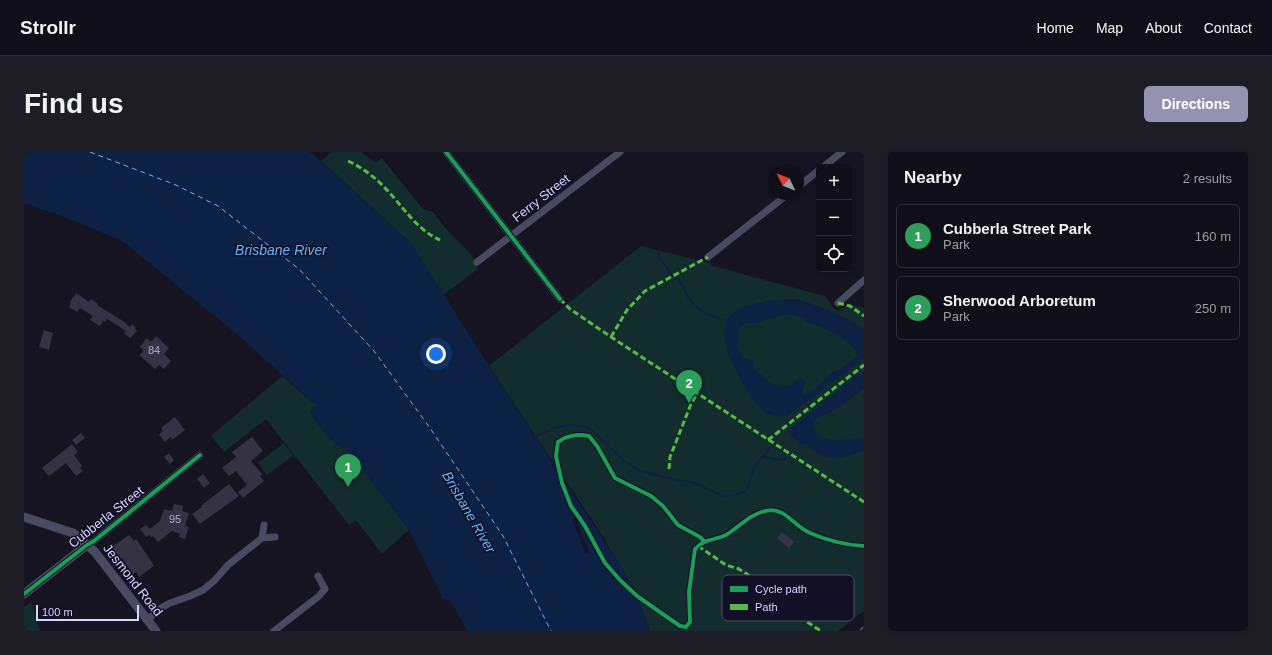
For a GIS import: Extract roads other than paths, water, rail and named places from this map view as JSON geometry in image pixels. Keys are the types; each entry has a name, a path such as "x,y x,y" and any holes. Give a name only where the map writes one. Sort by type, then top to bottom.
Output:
{"street":[{"path":"446,152 560,299"},
{"name":"Ferry Street","path":"477,262 620,152"},
{"path":"827,164 842,152"},
{"path":"804,182 816,172"},
{"path":"708,257 780,200"},
{"path":"838,303 864,280"},
{"name":"Cubberla Street","path":"24,594 94,541 200,455"},
{"name":"Jesmond Road","path":"24,517 73,533 87,545 95,552 156,631"},
{"path":"262,538 264,525"},
{"path":"147,620 161,608 203,590 215,580 228,565 262,538 275,538"},
{"path":"274,631 319,596 325,589 318,576"}],"water":[{"name":"Brisbane River","path":"24,152 310,152 314,155 411,243 489,366 620,565 637,596 650,631 467,631 451,601 443,599 409,530 352,455 328,437 310,412 316,407 316,404 237,334 122,241 75,221 24,203"},
{"path":"796,299 804,301 840,315 864,329 864,358 788,416 772,415 761,409 735,369 725,342 726,320 739,308 769,300","holes":["781,315 803,317 806,322 820,326 833,333 857,351 857,357 831,373 815,389 803,396 804,380 799,378 791,385 779,388 753,368 754,361 742,357 737,347 739,340 738,332 741,326 746,323 756,323"]},
{"path":"864,370 864,388 840,407 816,418 812,425 817,434 827,439 839,440 864,437 864,451 840,458 827,458 814,451 806,444 800,445 787,432"}],"waterway":[{"path":"659,252 659,258 671,273"},
{"path":"677,278 691,302 695,306 710,315 726,320"},
{"path":"534,437 554,428 570,425 583,426 591,429 624,461 638,470 676,480 692,482 723,496 735,495 745,491 748,487 754,467 770,448"},
{"path":"763,457 783,460 787,457"}],"place":[{"name":"Sherwood Arboretum","path":"689,403"},
{"name":"Cubberla Street Park","path":"348,487"}]}
